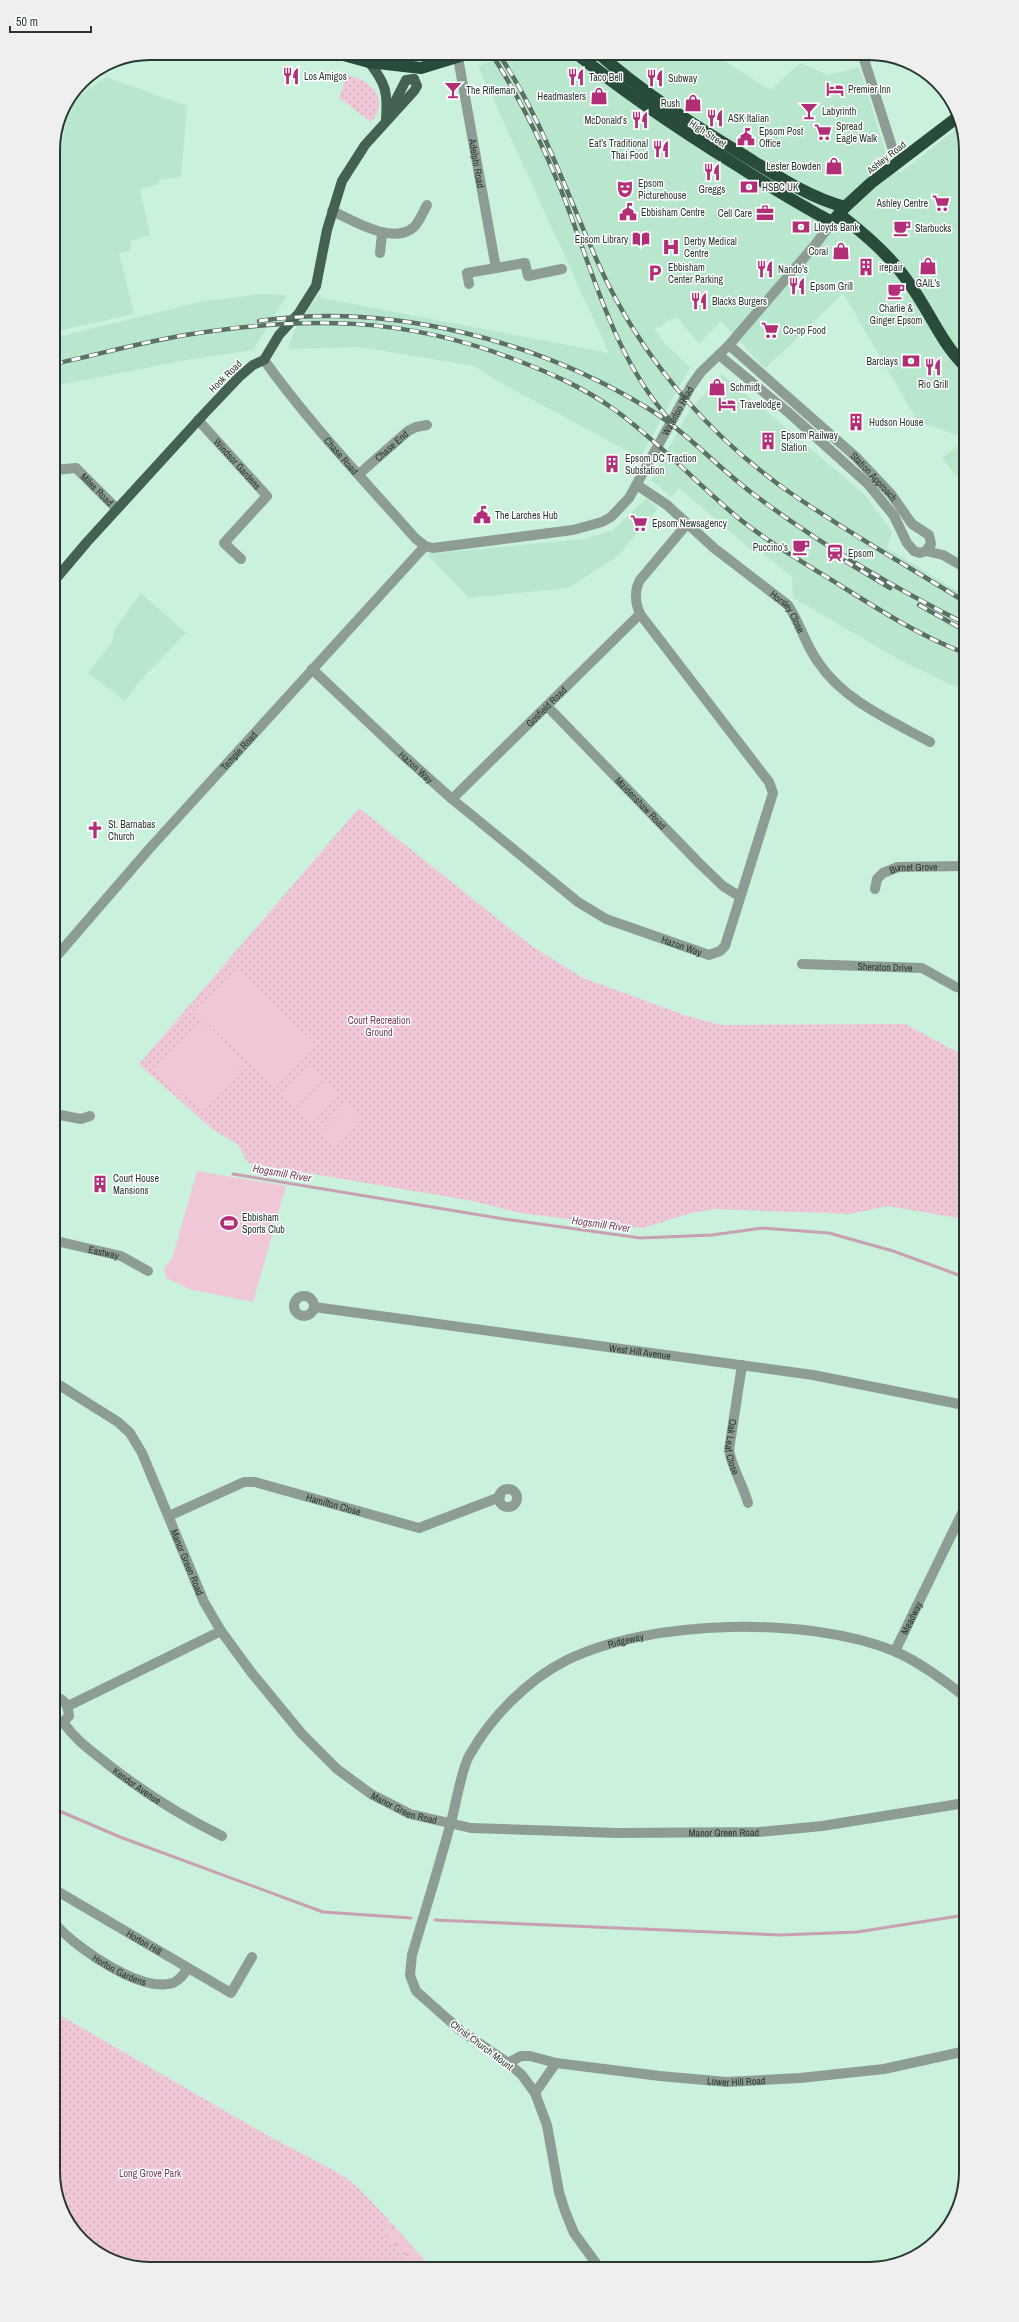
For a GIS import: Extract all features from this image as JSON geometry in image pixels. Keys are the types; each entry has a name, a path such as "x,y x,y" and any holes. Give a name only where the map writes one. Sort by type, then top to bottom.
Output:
{"highway":[{"path":"362,60 421,68 451,60"},
{"name":"High Street","path":"585,60 613,83 694,139 806,209 839,215"},
{"name":"High Street","path":"607,60 648,93 707,133 790,184 828,203 839,215 859,230 898,267 912,287 949,350 959,360"},
{"name":"Ashley Road","path":"839,215 899,162 954,120"}],"main road":[{"path":"369,62 386,87 388,96 386,120"},
{"name":"Hook Road","path":"60,574 198,420 239,377 253,365 264,360 279,335 299,313 316,286 332,212 339,189 349,168 386,120 394,115 414,91 417,86 414,79 421,68"}],"street":[{"name":"Adelphi Road","path":"458,60 496,268"},
{"path":"864,60 893,150 899,162"},
{"path":"332,212 382,234 410,230 415,226 427,205"},
{"name":"Waterloo Road","path":"425,546 433,548 549,533 602,522 619,510 637,484 691,386 701,372 729,345 839,215"},
{"path":"380,253 382,234"},
{"path":"469,284 467,273 525,263 528,276 562,269"},
{"name":"Station Approach","path":"729,345 876,477 912,524 929,535 931,544 926,551"},
{"name":"Station Approach","path":"719,355 789,413 868,484 894,516 910,548 918,552 926,551 943,555 959,564"},
{"name":"Chase Road","path":"264,360 278,380 359,474 415,538 425,546"},
{"name":"Windsor Gardens","path":"198,420 267,496 224,543 241,559"},
{"name":"Chase End","path":"359,474 408,430 427,425"},
{"name":"Miles Road","path":"60,469 76,468 118,509"},
{"name":"Horsley Close","path":"637,484 667,505 734,564 788,605 796,617 812,652 837,685 865,707 930,742"},
{"name":"Hazon Way","path":"312,669 452,799 595,914 709,955 720,951 725,946 739,896 773,793 769,782 640,614 636,605 636,587 640,580 687,524"},
{"name":"Temple Road","path":"60,952 150,848 425,546"},
{"name":"Gosfield Road","path":"452,799 640,614"},
{"name":"Maidenshaw Road","path":"547,706 699,863 723,886 739,896"},
{"name":"Burnet Grove","path":"875,889 877,879 891,869 959,866"},
{"name":"Sheraton Drive","path":"802,964 922,968 959,987"},
{"path":"60,1115 81,1119 90,1116"},
{"name":"Eastway","path":"60,1243 121,1256 148,1271"},
{"name":"West Hill Avenue","path":"314,1308 828,1377 959,1404"},
{"name":"Oak Leaf Close","path":"742,1365 729,1450 731,1460 742,1482 748,1503"},
{"name":"Manor Green Road","path":"60,1386 118,1422 130,1433 142,1453 204,1602 220,1631 302,1734 337,1769 371,1794 410,1814 450,1825 471,1828 617,1833 759,1832 822,1826 959,1804"},
{"name":"Hamilton Close","path":"169,1516 244,1482 255,1482 419,1528 500,1497"},
{"name":"Meadway","path":"895,1651 959,1519"},
{"name":"Ridgeway","path":"450,1825 469,1757 487,1731 509,1704 535,1679 568,1660 602,1647 644,1637 675,1632 766,1627 851,1638 895,1651"},
{"path":"60,1698 64,1700 68,1706 220,1631"},
{"path":"895,1651 959,1692"},
{"name":"Kendor Avenue","path":"68,1706 69,1716 60,1723 77,1740 138,1788 160,1803 222,1836"},
{"name":"Christ Church Mount","path":"450,1825 412,1955 410,1975 416,1991 460,2030 508,2063 522,2075 535,2093 547,2125 559,2192 565,2211 574,2233 595,2262"},
{"name":"Horton Hill","path":"60,1893 231,1992 252,1957"},
{"name":"Horton Gardens","path":"60,1929 87,1953 143,1981 159,1984 173,1982 182,1977 188,1968"},
{"name":"Lower Hill Road","path":"508,2063 521,2056 556,2063 660,2076 727,2082 800,2078 884,2069 959,2053"},
{"path":"535,2093 556,2063"}],"shaded area":[{"path":"495,60 723,60 771,90 800,63 828,75 859,67 886,153 900,173 956,129 959,150 959,435 918,422 843,293 765,369 721,321 699,344 678,318 671,319 658,328 654,327 664,343 690,367 640,458 494,379 475,366 360,347 288,349 295,329 320,293 321,298 609,353 478,66"},
{"path":"106,77 187,106 181,177 159,180 159,184 140,189 150,235 130,241 131,250 119,253 134,314 60,331 60,151 69,111 76,98"},
{"path":"260,294 287,295 253,350 186,360 60,385 60,337 200,302"},
{"path":"722,374 865,495 892,532 887,548 959,592 959,689 900,660 793,598 792,577 760,551 754,552 679,488 671,497 651,480 690,410"},
{"path":"959,444 959,479 942,459"},
{"path":"647,498 658,508 617,557 568,588 469,598 427,554 584,539 612,531"},
{"path":"141,593 186,633 138,683 125,701 88,673 112,642 115,629"}],"green space":[{"path":"347,75 363,81 375,91 379,105 377,113 371,122 339,98"},
{"name":"Court Recreation Ground","path":"359,808 533,947 583,978 687,1016 721,1025 905,1024 959,1053 959,1218 888,1206 850,1214 714,1209 688,1214 643,1228 520,1213 473,1201 248,1163 238,1145 211,1128 139,1064"},
{"path":"236,970 316,1044 276,1087 197,1014"},
{"path":"198,1022 244,1064 201,1111 155,1069"},
{"path":"308,1066 322,1078 295,1107 282,1094"},
{"path":"326,1082 339,1095 313,1123 299,1111"},
{"path":"348,1103 361,1115 335,1144 321,1131"},
{"name":"Ebbisham Sports Club","path":"197,1171 286,1186 253,1302 189,1289 166,1278 164,1268 172,1259"},
{"name":"Long Grove Park","path":"60,2015 263,2133 342,2175 356,2186 389,2220 383,2234 409,2262 144,2262 127,2259 105,2250 86,2236 75,2222 69,2212 62,2190 60,2178"},
{"path":"389,2220 426,2262 409,2262 383,2234"}],"waterway":[{"name":"Hogsmill River","path":"233,1174 504,1219 640,1238 712,1235 762,1228 829,1233 893,1251 959,1275"},
{"path":"60,1811 120,1837 323,1912 411,1918"},
{"path":"435,1920 780,1935 857,1932 959,1916"}],"railway":[{"path":"495,60 519,101 552,168 571,215 604,307 617,337 632,366 649,393 669,419"},
{"path":"502,60 531,109 608,284 644,345 687,401 737,451 792,494 855,535 959,598"},
{"path":"259,321 308,316 359,317 410,322 461,332 511,346 559,363 605,385 649,409 677,429 742,485 780,514 856,564 959,620"},
{"path":"60,363 175,337 234,328 275,324 354,324 432,334 471,344 511,358 552,375 578,387 603,402 647,435 722,504 761,535 898,621 930,638 959,651"},
{"path":"845,561 890,588"},
{"path":"919,605 959,627"}],"place":[{"name":"Los Amigos","path":"291,76"},
{"name":"Taco Bell","path":"576,77"},
{"name":"Subway","path":"655,78"},
{"name":"Premier Inn","path":"835,89"},
{"name":"The Rifleman","path":"453,90"},
{"name":"Headmasters","path":"599,96"},
{"name":"Rush","path":"693,103"},
{"name":"Labyrinth","path":"809,111"},
{"name":"ASK Italian","path":"715,118"},
{"name":"McDonald's","path":"640,120"},
{"name":"Spread Eagle Walk","path":"823,132"},
{"name":"Epsom Post Office","path":"746,137"},
{"name":"Eat’s Traditional Thai Food","path":"661,149"},
{"name":"Lester Bowden","path":"834,166"},
{"name":"Greggs","path":"712,172"},
{"name":"HSBC UK","path":"749,187"},
{"name":"Epsom Picturehouse","path":"625,189"},
{"name":"Ashley Centre","path":"941,203"},
{"name":"Ebbisham Centre","path":"628,212"},
{"name":"Cell Care","path":"765,213"},
{"name":"Lloyds Bank","path":"801,227"},
{"name":"Starbucks","path":"902,228"},
{"name":"Epsom Library","path":"641,239"},
{"name":"Derby Medical Centre","path":"671,247"},
{"name":"Coral","path":"841,251"},
{"name":"GAIL's","path":"928,266"},
{"name":"irepair","path":"866,267"},
{"name":"Nando's","path":"765,269"},
{"name":"Ebbisham Center Parking","path":"655,273"},
{"name":"Epsom Grill","path":"797,286"},
{"name":"Charlie & Ginger Epsom","path":"896,291"},
{"name":"Blacks Burgers","path":"699,301"},
{"name":"Co-op Food","path":"770,330"},
{"name":"Barclays","path":"911,361"},
{"name":"Rio Grill","path":"933,367"},
{"name":"Schmidt","path":"717,387"},
{"name":"Travelodge","path":"727,404"},
{"name":"Hudson House","path":"856,422"},
{"name":"Epsom Railway Station","path":"768,441"},
{"name":"Epsom DC Traction Substation","path":"612,464"},
{"name":"The Larches Hub","path":"482,515"},
{"name":"Epsom Newsagency","path":"639,523"},
{"name":"Puccino's","path":"801,547"},
{"name":"Epsom","path":"835,553"},
{"name":"St. Barnabas Church","path":"95,830"},
{"name":"Court House Mansions","path":"100,1184"},
{"name":"Ebbisham Sports Club","path":"229,1223"}]}
